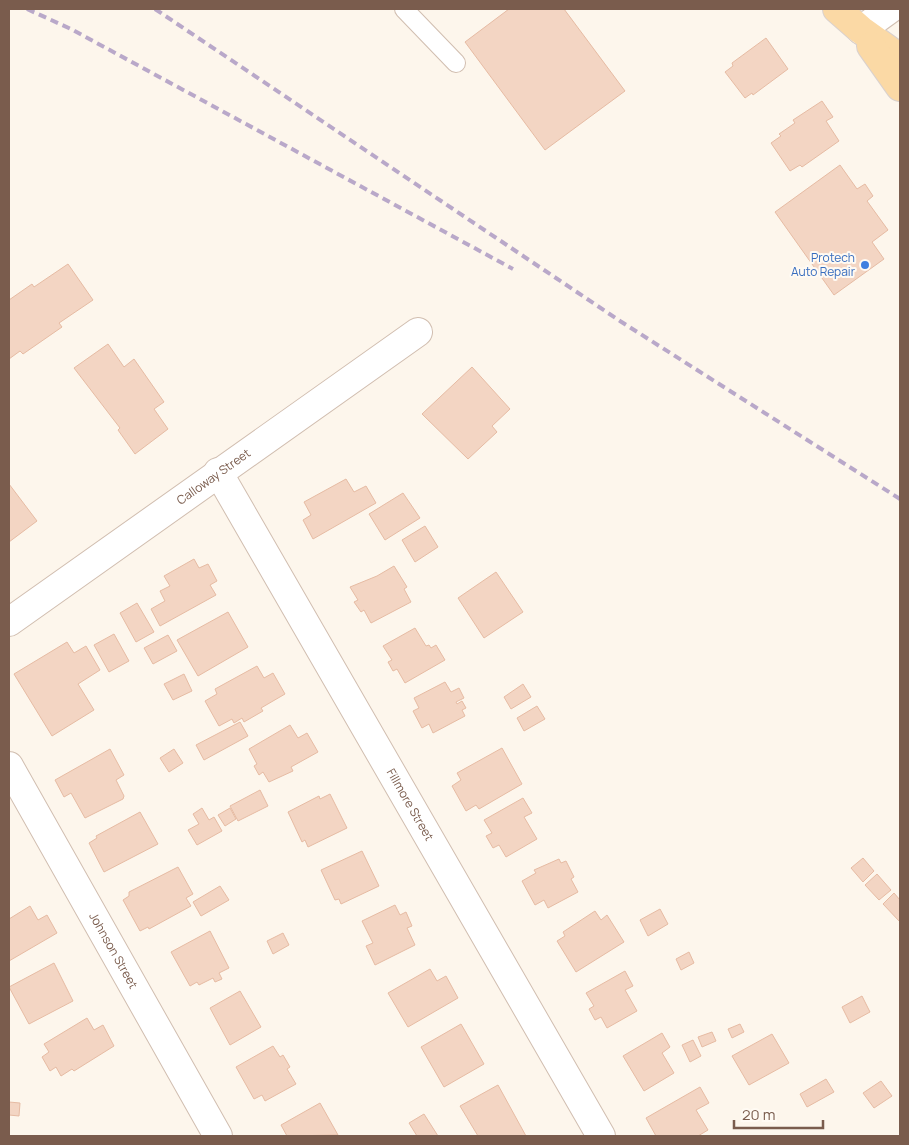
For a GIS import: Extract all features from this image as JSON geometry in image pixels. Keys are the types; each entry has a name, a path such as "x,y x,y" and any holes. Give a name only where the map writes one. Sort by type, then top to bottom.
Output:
{"main road":[{"path":"837,9 860,30 900,58"},
{"path":"860,30 900,87"}],"street":[{"path":"860,30 890,9"},
{"name":"Calloway Street","path":"9,622 418,332"},
{"name":"Fillmore Street","path":"218,472 601,1136"},
{"name":"Johnson Street","path":"9,766 218,1136"}],"lane":[{"path":"404,9 456,63"}],"building":[{"path":"509,9 564,9 625,91 545,150 465,42"},
{"path":"766,38 788,69 753,95 752,93 745,98 725,72 733,66 732,63"},
{"path":"822,101 833,117 826,121 839,141 802,167 800,165 790,171 771,143 781,136 779,134 795,123 793,120"},
{"path":"840,165 857,189 865,184 873,196 867,201 888,230 872,242 884,259 834,295 775,212"},
{"path":"68,264 93,300 59,323 62,327 23,354 20,351 9,359 9,300 32,284 34,287"},
{"path":"108,344 124,367 134,359 164,402 154,409 168,429 135,454 118,430 120,428 74,368"},
{"path":"472,367 510,409 492,426 497,432 468,459 422,414"},
{"path":"346,479 354,492 366,486 376,503 313,539 303,520 311,515 304,502"},
{"path":"9,484 37,521 9,542"},
{"path":"403,493 420,518 385,540 369,514"},
{"path":"425,526 438,547 415,562 402,540"},
{"path":"194,559 199,568 208,564 217,581 210,585 216,595 160,626 151,609 165,601 160,591 170,586 164,576"},
{"path":"394,566 407,587 404,589 411,602 371,623 364,610 361,612 354,602 358,600 350,587 377,576"},
{"path":"496,572 523,612 484,638 458,598"},
{"path":"137,603 154,632 136,642 120,613"},
{"path":"228,612 248,647 198,676 177,640"},
{"path":"415,628 426,646 429,645 431,648 436,645 445,660 405,683 397,669 393,671 388,662 392,660 383,646"},
{"path":"114,634 129,661 109,672 94,645"},
{"path":"168,635 177,651 153,664 144,648"},
{"path":"67,642 74,653 86,646 100,670 78,684 94,710 52,736 14,674"},
{"path":"257,666 264,678 273,673 285,694 261,708 263,711 244,722 242,718 234,723 232,719 219,726 205,701 217,694 215,689"},
{"path":"184,674 192,691 173,700 164,684"},
{"path":"445,682 451,692 459,688 464,698 456,702 457,704 462,701 466,708 462,710 465,716 433,733 429,724 422,728 413,711 419,708 414,698"},
{"path":"523,684 531,697 511,709 504,697"},
{"path":"537,706 545,719 524,731 517,718"},
{"path":"240,722 248,736 204,760 196,745"},
{"path":"290,725 298,738 307,733 318,752 291,767 293,771 269,782 263,772 259,775 254,766 257,764 249,749"},
{"path":"502,748 522,784 479,809 476,805 466,811 452,786 461,780 457,773"},
{"path":"110,749 124,775 116,780 124,796 123,799 85,818 71,793 64,797 55,780"},
{"path":"174,749 183,763 169,772 160,758"},
{"path":"260,790 268,806 238,821 230,806"},
{"path":"330,794 347,828 308,847 305,840 302,842 288,812 319,796 320,799"},
{"path":"523,798 532,813 524,817 537,839 506,857 499,845 493,848 486,836 492,833 484,820"},
{"path":"202,808 209,820 214,817 222,831 197,845 188,830 199,824 193,814"},
{"path":"230,808 236,819 225,826 218,815"},
{"path":"140,812 158,844 104,872 89,843 97,838 96,836"},
{"path":"362,851 379,886 341,904 339,899 335,900 321,870"},
{"path":"863,858 874,871 863,882 851,868"},
{"path":"559,859 561,863 566,861 574,877 571,879 578,892 548,908 544,900 535,905 522,881 536,873 534,870"},
{"path":"178,867 193,894 186,898 191,906 149,929 148,927 140,931 123,900 129,896 129,892"},
{"path":"877,874 891,890 879,900 865,885"},
{"path":"220,886 229,900 201,916 193,902"},
{"path":"894,893 900,900 900,922 883,904"},
{"path":"395,905 400,915 406,912 412,926 407,928 415,945 375,965 366,946 373,943 362,921"},
{"path":"30,906 38,920 47,915 57,933 9,961 9,919"},
{"path":"660,909 668,924 648,936 640,920"},
{"path":"595,911 601,920 607,915 624,942 576,972 557,941 565,936 563,932"},
{"path":"210,931 229,968 219,973 222,979 215,982 213,978 199,985 197,982 190,986 171,952"},
{"path":"283,933 289,945 273,954 267,941"},
{"path":"689,952 694,963 681,970 676,959"},
{"path":"54,963 73,1001 29,1024 9,987"},
{"path":"430,969 437,981 446,976 458,998 408,1027 388,993"},
{"path":"625,971 633,986 625,990 637,1011 607,1028 601,1017 595,1020 589,1009 594,1006 586,993"},
{"path":"240,991 261,1027 230,1045 210,1008"},
{"path":"862,996 870,1012 850,1023 842,1007"},
{"path":"87,1018 94,1030 103,1025 114,1046 74,1071 72,1069 61,1076 56,1067 50,1071 42,1057 49,1052 44,1044"},
{"path":"461,1024 484,1064 444,1087 421,1047"},
{"path":"740,1024 744,1032 732,1038 728,1029"},
{"path":"712,1032 716,1041 702,1047 698,1037"},
{"path":"662,1033 670,1047 662,1053 674,1073 644,1091 623,1056"},
{"path":"772,1034 789,1063 749,1085 732,1056"},
{"path":"693,1040 701,1056 690,1062 682,1045"},
{"path":"273,1046 280,1057 283,1055 290,1067 287,1069 296,1084 265,1101 262,1095 254,1099 236,1067"},
{"path":"826,1079 834,1092 807,1107 800,1094"},
{"path":"881,1081 892,1096 874,1108 863,1093"},
{"path":"498,1085 526,1136 478,1136 460,1106"},
{"path":"700,1087 709,1103 696,1110 708,1130 698,1136 656,1136 646,1118"},
{"path":"9,1102 20,1103 19,1116 9,1115"},
{"path":"320,1103 338,1135 287,1136 281,1125"},
{"path":"424,1114 438,1136 417,1136 409,1123"}],"railway":[{"path":"27,9 71,29 513,269"},
{"path":"155,9 620,321 900,499"}],"place":[{"name":"Protech Auto Repair","path":"865,265"}]}
